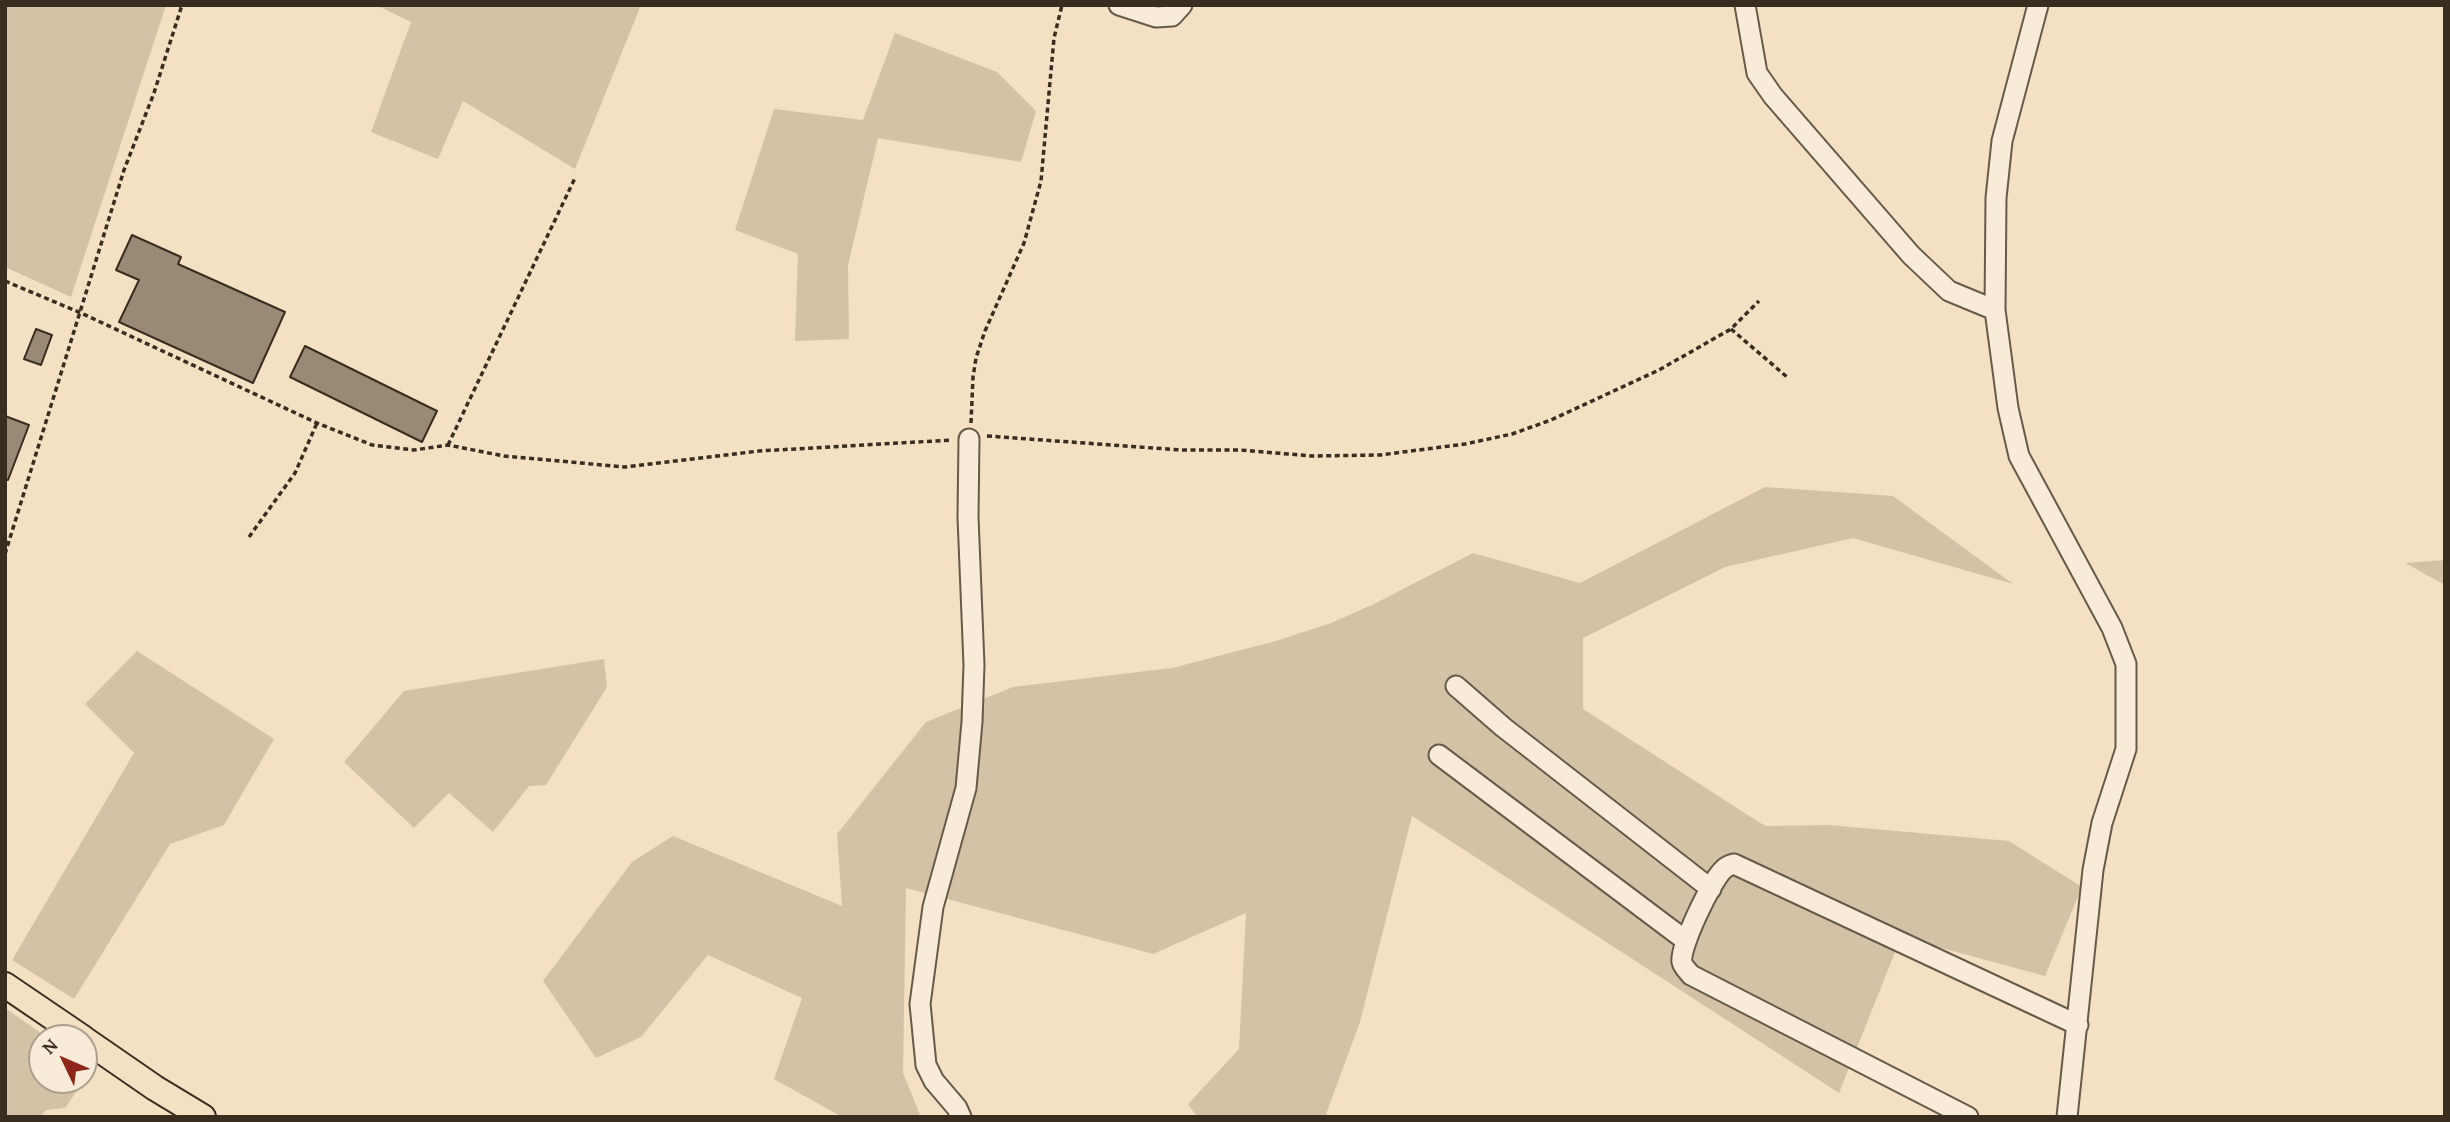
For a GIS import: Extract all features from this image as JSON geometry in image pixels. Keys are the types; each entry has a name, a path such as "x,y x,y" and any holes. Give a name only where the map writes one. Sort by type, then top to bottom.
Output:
{"main road":[{"path":"5,985 62,1024"},
{"path":"98,1048 203,1117"}],"street":[{"path":"1119,5 1156,17 1172,16 1182,5"},
{"path":"1745,5 1757,73 1773,96 1911,255 1949,291 1995,310"},
{"path":"2038,5 2002,141 1996,198 1995,310 2008,408 2019,456 2112,628 2126,664 2126,749 2102,823 2093,870 2067,1117"},
{"path":"961,1117 957,1108 934,1081 926,1065 920,1004 933,907 966,788 972,722 974,665 968,517 969,439"},
{"path":"1456,686 1503,727 1711,889"},
{"path":"1439,755 1685,940"},
{"path":"1968,1117 1691,975 1682,965 1681,954 1685,940 1724,869 1734,864 2078,1025"}],"path":[{"path":"5,554 124,170 154,93 182,5"},
{"path":"969,439 976,358 1024,243 1041,181 1053,51 1062,5"},
{"path":"448,445 575,178"},
{"path":"5,281 317,423 372,445 414,450 448,445 504,456 625,467 818,447 969,439 983,435 1181,450 1240,450 1312,456 1380,455 1439,447 1512,434 1551,420 1658,370 1731,329 1759,301"},
{"path":"1731,329 1787,377"},
{"path":"248,537 295,472 317,423"}],"shaded area":[{"path":"5,5 166,5 71,297 5,267"},
{"path":"376,5 641,5 575,169 463,101 438,159 371,132 411,22"},
{"path":"895,33 997,72 1036,111 1021,162 878,138 848,265 849,339 795,341 798,254 735,230 774,109 863,120"},
{"path":"1765,487 1893,496 2013,584 1853,538 1725,567 1583,638 1583,709 1765,826 1829,825 2009,841 2082,887 2045,976 1901,937 1839,1093 1412,816 1360,1022 1325,1117 1197,1117 1188,1104 1239,1049 1246,913 1153,954 906,888 903,1073 921,1117 842,1117 774,1079 802,998 708,955 641,1037 596,1058 543,981 632,862 673,836 842,906 837,834 926,722 1013,687 1172,668 1276,641 1331,623 1374,604 1473,553 1580,583"},
{"path":"2445,560 2445,585 2405,563"},
{"path":"137,651 274,739 224,825 170,844 74,999 12,960 134,753 85,704"},
{"path":"604,659 607,687 546,785 529,786 493,832 449,793 414,828 344,762 404,691"},
{"path":"5,1008 28,1024 28,1094 75,1094 65,1108 46,1110 40,1117 5,1117"}],"building":[{"path":"132,235 181,257 178,264 285,312 253,383 119,322 139,280 116,270"},
{"path":"36,329 52,335 41,365 24,359"},
{"path":"305,346 437,411 422,442 290,377"},
{"path":"5,416 29,425 8,480 5,479"}]}
